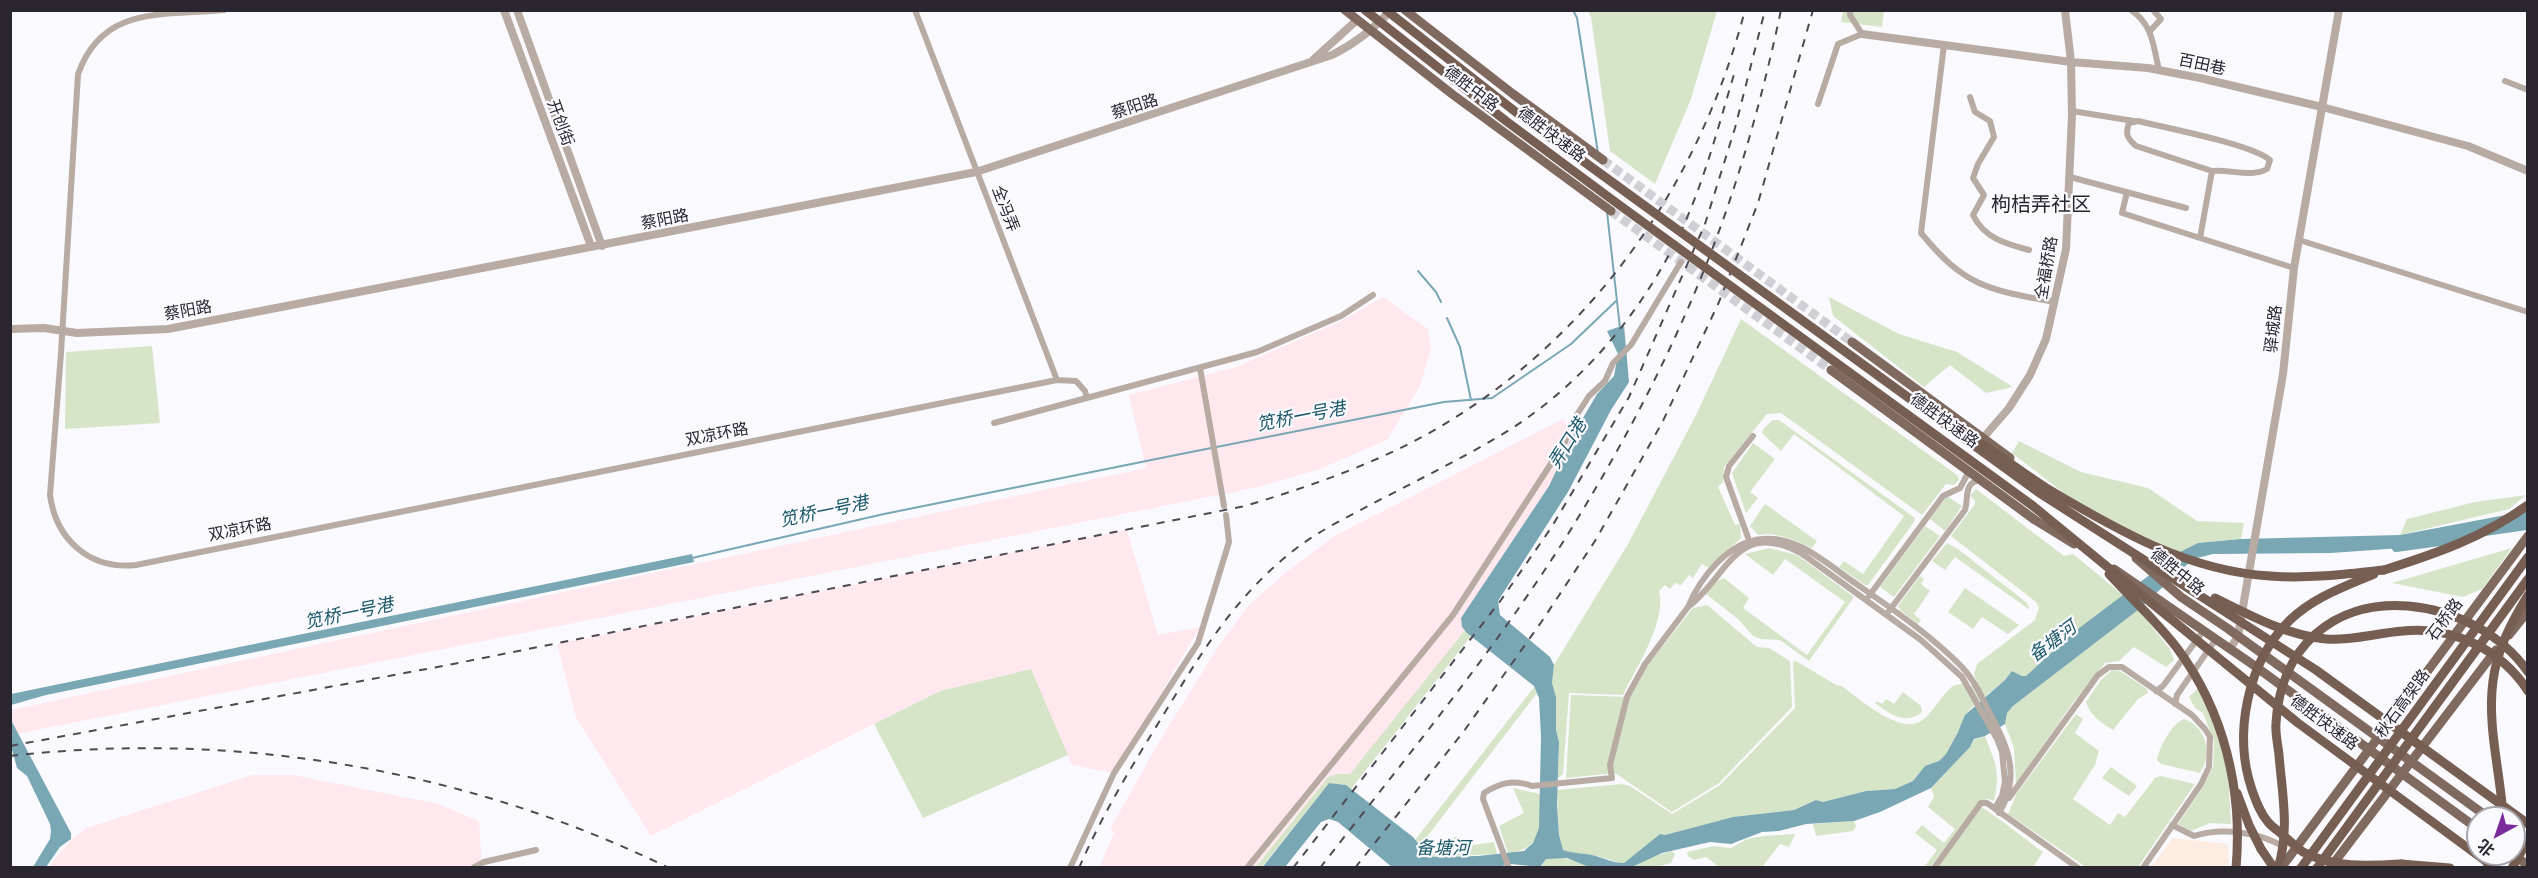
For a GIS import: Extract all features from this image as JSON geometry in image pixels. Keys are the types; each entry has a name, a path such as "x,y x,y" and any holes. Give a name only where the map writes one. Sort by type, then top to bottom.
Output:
{"highway":[{"name":"德胜快速路","path":"1365,10 1506,121 1962,453 2083,546 2281,709 2495,867"},
{"name":"德胜快速路","path":"1386,10 1517,113 2041,494 2170,582 2316,670 2528,824"},
{"path":"1940,422 1983,445 2033,480 2083,510 2151,546 2191,562 2230,571 2270,576 2314,577 2384,570"},
{"path":"2450,867 2401,864 2356,867 2328,862 2301,851 2268,822 2254,796 2245,767 2244,727 2249,696 2261,663 2278,633 2315,600 2384,570 2460,544 2528,505"},
{"path":"2083,546 2175,646 2190,666 2215,713 2224,739 2232,777 2236,816 2236,867"},
{"name":"秋石高架路","path":"2301,867 2528,557"},
{"name":"秋石高架路","path":"2317,867 2528,579"},
{"path":"2170,582 2271,625 2304,636 2344,639 2418,630 2457,635 2487,650 2503,662 2528,691"},
{"path":"2502,806 2493,717 2493,681 2501,648 2528,595"},
{"path":"2278,867 2285,831 2276,724 2283,680 2303,644 2325,626 2351,613 2384,604 2421,607 2454,616 2489,632 2520,660 2528,672"},
{"path":"2232,777 2249,825 2278,867"},
{"path":"2512,867 2528,840"}],"main road":[{"name":"德胜中路","path":"1345,10 1611,211"},
{"name":"德胜中路","path":"1405,10 1603,160"},
{"name":"德胜中路","path":"1852,342 2089,518 2157,577 2170,582 2238,636 2473,806"},
{"name":"德胜中路","path":"1831,370 2035,520 2141,585 2466,820"},
{"name":"石桥路","path":"2278,867 2292,852 2528,536"},
{"path":"2330,867 2528,611"}],"street":[{"name":"双凉环路","path":"224,10 126,20 101,35 84,58 78,74 50,495 58,526 73,546 92,559 116,566 136,565 1057,380"},
{"name":"开创街","path":"504,10 591,246"},
{"name":"开创街","path":"517,10 602,246"},
{"name":"全冯弄","path":"915,10 1057,380"},
{"name":"蔡阳路","path":"10,329 44,328 62,331 130,332 168,329 976,172 1311,62 1354,44 1371,31 1391,10"},
{"path":"1818,104 1838,44 1862,34 1850,15 1850,10"},
{"name":"全福桥路","path":"1983,438 2008,408 2030,375 2046,339 2066,249 2072,111 2071,62 2065,10"},
{"path":"2131,10 2142,18 2150,31 2159,70"},
{"path":"2150,31 2161,19 2153,10"},
{"name":"驿城路","path":"2230,649 2238,636 2259,517 2283,374 2294,268 2339,10"},
{"path":"1311,62 1357,20"},
{"name":"百田巷","path":"1862,34 2071,62 2159,70 2322,107 2468,146 2528,171"},
{"path":"1944,45 1921,233 1940,256 1974,283 2000,292 2055,302"},
{"path":"2505,81 2528,90"},
{"path":"1970,97 1975,112 1990,121 1994,137 1978,164 1973,178 1984,195 1973,215 1978,225 2000,242 2029,250"},
{"path":"2072,111 2138,121 2233,145 2264,155 2270,160 2267,169 2259,173 2212,171 2136,146 2128,139 2126,132 2128,123 2138,121"},
{"path":"2200,238 2212,171"},
{"path":"2070,177 2186,208"},
{"path":"2127,192 2121,213 2294,268"},
{"path":"2299,240 2528,312"},
{"path":"1246,867 1454,615 1565,442 1577,415 1589,396 1605,381 1613,363 1631,345 1681,262"},
{"path":"994,423 1267,348 1341,316 1373,295"},
{"path":"1200,368 1224,506"},
{"path":"1057,380 1076,381 1085,391 1087,398"},
{"path":"1751,543 1726,477 1727,470 1753,436"},
{"path":"1869,596 1943,496 1960,488 1966,478 1967,470"},
{"path":"1889,611 1965,510 1966,491 1969,486 1980,480"},
{"path":"1955,490 1966,498"},
{"path":"1070,867 1114,773 1198,643 1229,542 1226,515"},
{"path":"1509,867 1483,799 1484,793 1502,783 1522,782 1532,786 1612,778 1610,765 1627,697 1645,664 1688,607 1692,597 1725,556 1751,543 1775,539 1798,546 1869,596 1971,684 2009,756 2011,769 2009,796 2006,802"},
{"path":"2157,691 2163,687 2204,630"},
{"path":"2175,704 2177,695 2216,639"},
{"path":"1997,810 2006,802 2103,669 2122,667 2192,715 2210,737 2209,767 2201,784 2143,867"},
{"path":"1997,810 2005,782 2000,738"},
{"path":"1934,867 1981,803 1987,803 2078,867"},
{"path":"2172,825 2194,836 2209,831 2219,831 2264,837 2292,852"},
{"path":"472,867 536,850"}],"shaded area":[{"path":"1383,297 1428,329 1431,348 1420,386 1387,440 1320,469 1259,487 11,735 10,710 1146,468 1129,395 1236,367 1341,321"},
{"path":"1563,419 1573,435 1549,486 1461,618 1462,627 1465,630 1350,775 1337,774 1328,777 1255,867 1099,868 1114,833 1110,829 1160,740 1218,647 1247,607 1286,572 1336,535"},
{"path":"1127,530 1158,635 1200,627 1114,773 1072,765 1030,669 940,691 651,836 576,718 557,644"},
{"path":"253,775 293,775 439,804 479,821 482,867 48,868 68,843 86,828"},
{"path":"2173,838 2228,844 2229,867 2151,867"}],"green space":[{"path":"1588,11 1717,11 1691,99 1655,184 1610,151 1591,17"},
{"path":"1843,11 1884,11 1882,27 1841,22"},
{"path":"1829,297 1899,334 1957,352 2013,387 1986,393 1950,365 1924,387 1833,316"},
{"path":"1741,319 1957,475 1959,480 1954,485 1946,484 1922,515 1781,413 1767,414 1724,467 1723,482 1718,487 1735,525 1740,524 1741,538 1709,568 1702,564 1693,578 1689,575 1681,585 1675,583 1670,589 1665,585 1659,591 1659,616 1655,630 1623,695 1569,693 1563,774 1558,778 1559,742 1556,730 1556,697 1552,683 1554,665 1628,544 1695,417"},
{"path":"152,346 160,423 65,429 66,352"},
{"path":"1773,420 1779,420 1915,518 1868,585 1839,567 1844,561 1863,574 1904,516 1794,434 1781,451 1762,433"},
{"path":"2019,441 2081,472 2148,488 2197,521 2244,523 2241,539 2198,543 2180,552 2134,533 2069,497 2012,453"},
{"path":"1753,443 1775,459 1750,492 1758,498 1746,513 1732,473"},
{"path":"1976,489 2064,556 2073,554 2124,596 2074,632 2026,676 2012,671 2005,680 1970,709 1946,754 1920,772 1913,781 1895,789 1866,791 1823,802 1816,800 1794,810 1733,817 1665,835 1660,834 1624,863 1563,851 1559,835 1557,790 1622,784 1630,786 1672,814 1720,785 1795,708 1793,662 1796,661 1838,686 1840,685 1879,713 1902,723 1912,724 1921,721 1953,686 1962,684 1966,689 1977,682 1974,674 1977,664 2035,620 2039,607 2036,602 1951,536 1975,504 1970,496"},
{"path":"2526,495 2509,509 2400,535 2407,519 2475,502"},
{"path":"1947,496 1962,506 1945,531 1930,519"},
{"path":"1765,504 1817,541 1812,548 1779,536 1758,535 1750,526"},
{"path":"1925,526 1940,536 1894,597 1880,587"},
{"path":"1947,543 2027,603 2030,610 1955,557 1945,570 1932,561"},
{"path":"1769,548 1797,555 1854,597 1809,661 1780,640 1753,636 1738,619 1706,594 1717,581 1724,578 1749,598 1743,608 1807,655 1845,602 1785,559 1773,575 1745,554"},
{"path":"2512,548 2482,589 2463,597 2392,583"},
{"path":"1920,576 1924,579 1921,584 1930,591 1914,614 1921,620 1918,624 1898,606"},
{"path":"1965,588 2019,625 2008,634 1982,617 1973,629 1948,612"},
{"path":"1707,605 1757,647 1769,648 1790,661 1792,707 1719,783 1672,812 1615,773 1566,778 1571,695 1630,697 1646,667 1693,608"},
{"path":"2138,610 2170,649 2174,660 2166,667 2134,647 2119,661 2105,663 2072,704 2016,784 2014,748 2005,724 2007,713"},
{"path":"1465,630 1471,636 1351,789 1346,785 1329,783 1262,867 1255,868 1328,777 1350,774"},
{"path":"1031,669 1068,755 923,818 874,724 940,691"},
{"path":"2112,670 2120,671 2147,689 2148,693 2138,699 2113,730 2096,718 2086,702 2100,681"},
{"path":"1534,687 1537,693 1423,842 1428,848 1437,852 1454,837 1460,837 1466,846 1494,842 1497,854 1434,857 1418,846 1415,840"},
{"path":"2198,688 2215,727 2228,773 2231,824 2210,823 2191,831 2178,824 2203,787 2213,767 2214,742 2203,713 2195,708 2189,697"},
{"path":"1903,692 1921,706 1922,712 1910,718 1898,717 1875,703 1877,701 1882,704 1886,699 1894,704"},
{"path":"2076,714 2083,719 2075,733 2099,751 2095,765 2073,799 2110,825 2118,813 2125,817 2155,778 2161,776 2195,784 2138,867 2086,867 2008,814 2017,793"},
{"path":"2184,719 2198,728 2206,742 2206,758 2200,773 2161,764 2157,760 2167,737 2175,725"},
{"path":"1985,736 1997,774 1994,801 1989,799 1981,801 1930,867 1924,867 1937,850 1915,833 1922,825 1944,843 1955,829 1928,807 1934,797 1931,788 1974,740"},
{"path":"2111,767 2137,786 2129,796 2102,778"},
{"path":"1513,788 1540,794 1540,825 1538,833 1529,846 1520,851 1508,853 1499,826 1524,813"},
{"path":"1981,807 2043,852 2033,867 1937,868"},
{"path":"1854,821 1856,826 1853,831 1816,836 1813,824"},
{"path":"1795,834 1789,847 1780,844 1762,867 1719,867 1706,857 1694,860 1688,856 1687,852 1713,846 1731,848 1747,839"},
{"path":"1672,851 1675,854 1671,863 1656,867 1632,868 1649,858"},
{"path":"1560,857 1589,867 1540,868 1546,859"}],"water":[{"path":"1624,325 1629,382 1611,410 1568,492 1498,601 1500,615 1550,657 1554,665 1552,683 1556,697 1556,730 1559,742 1557,804 1559,835 1563,850 1592,855 1613,862 1624,863 1660,834 1665,835 1733,817 1794,810 1816,800 1823,802 1866,791 1895,789 1913,781 1925,766 1939,761 1946,754 1965,715 2012,671 2026,676 2074,632 2180,552 2198,543 2241,539 2400,535 2527,511 2527,530 2402,548 2331,553 2213,554 2193,559 2138,610 2013,706 2007,713 2005,724 1985,736 1974,739 1970,747 1931,788 1880,812 1854,821 1806,824 1779,831 1762,832 1731,844 1710,842 1662,853 1632,867 1589,867 1567,858 1546,859 1540,867 1511,864 1493,868 1393,868 1338,822 1329,819 1321,822 1285,867 1262,868 1329,783 1346,785 1413,837 1425,852 1434,857 1478,856 1524,851 1533,843 1539,828 1541,737 1539,698 1534,686 1467,633 1462,627 1461,618 1549,486 1573,435 1597,394 1614,376 1618,354 1607,331"},
{"path":"692,554 694,562 46,695 11,705 11,694"},
{"path":"11,720 71,833 71,839 60,847 46,867 33,867 50,839 50,824 27,776 17,768 11,746"}],"waterway":[{"name":"弄口港","path":"1573,10 1577,18 1598,153"},
{"name":"弄口港","path":"1607,212 1620,328"},
{"path":"1418,271 1436,292 1441,302"},
{"name":"笕桥一号港","path":"692,558 884,514 1176,455 1444,402 1492,398 1571,344 1616,301"},
{"path":"1447,318 1460,347 1471,400"},
{"name":"备塘河","path":"2396,548 2461,539"}],"tunnel":[{"path":"1603,160 1852,342"},
{"path":"1611,211 1831,370"}],"railway":[{"path":"10,746 448,665 1245,506 1368,463 1438,428 1494,391 1545,349 1591,301 1633,250 1669,194 1700,136 1725,74 1745,10"},
{"path":"1293,868 1501,600 1551,528 1629,397 1705,224 1735,128 1765,10"},
{"path":"1320,868 1514,615 1573,526 1616,453 1674,339 1723,220 1755,116 1781,10"},
{"path":"1355,868 1464,731 1542,621 1595,541 1662,423 1719,302 1758,203 1813,10"},
{"path":"1079,868 1116,794 1189,673 1237,606 1275,566 1316,535 1496,438 1526,419 1580,374 1604,348 1647,291 1682,229 1705,171 1735,71"},
{"path":"10,756 94,749 179,749 264,754 348,765 431,782 512,805 592,834 669,868"}],"district":[{"name":"枸桔弄社区","path":"2041,205"}]}
